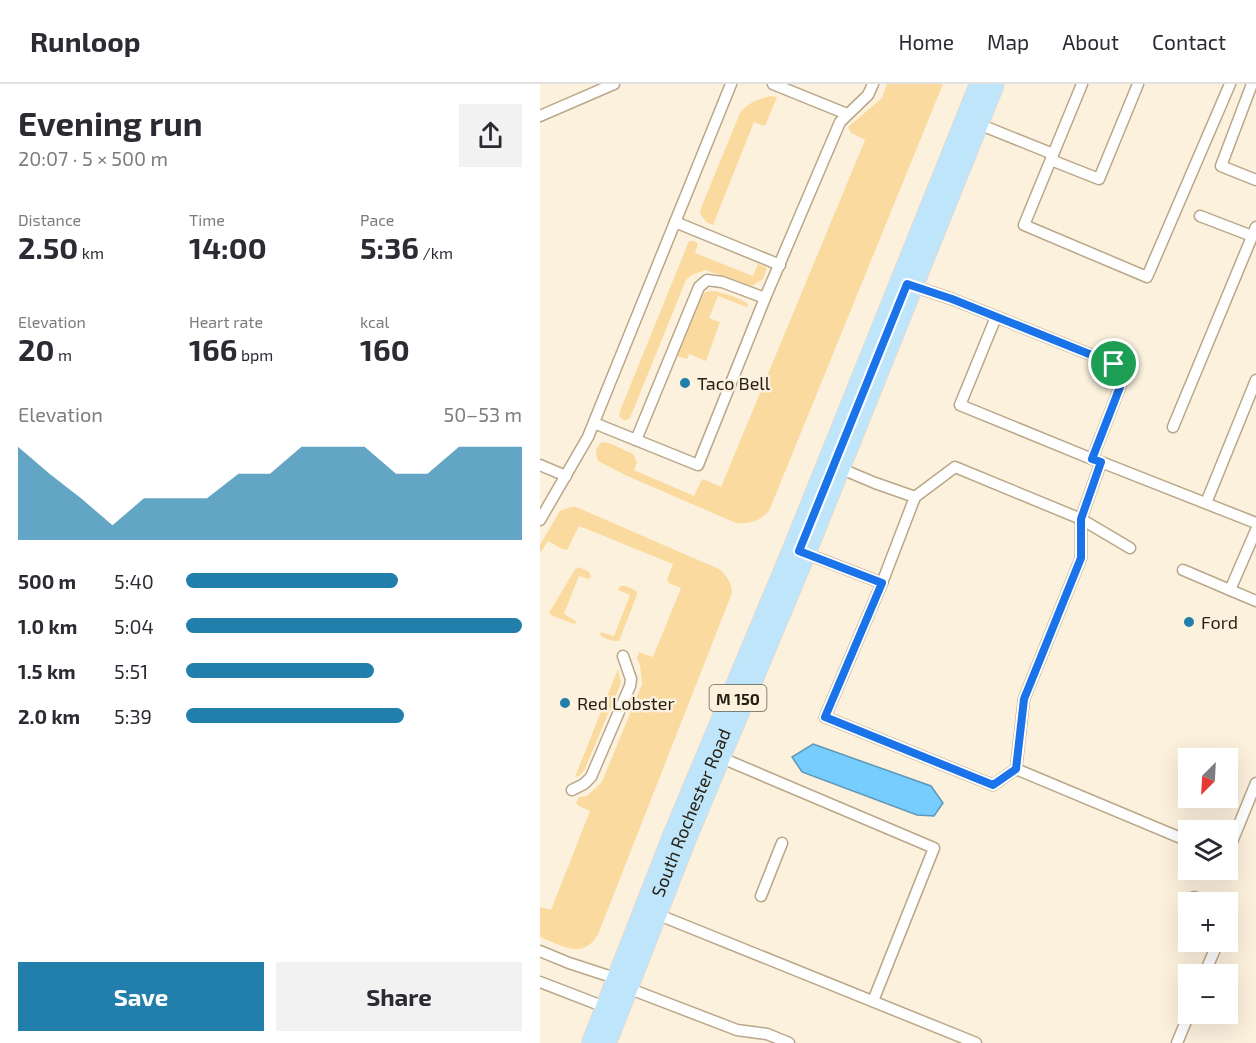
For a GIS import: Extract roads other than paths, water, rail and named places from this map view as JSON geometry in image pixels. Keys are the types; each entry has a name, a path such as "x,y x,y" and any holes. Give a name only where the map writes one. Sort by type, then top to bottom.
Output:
{"main road":[{"name":"South Rochester Road","path":"599,1043 680,836 799,551 987,84"}],"lane":[{"path":"540,116 614,84"},
{"path":"540,520 588,437 731,84"},
{"path":"773,84 847,114"},
{"path":"594,423 698,465 765,298 840,122 868,95 873,84"},
{"path":"1082,84 1024,225 1147,277 1230,84"},
{"path":"972,122 1099,179 1138,84"},
{"path":"1249,85 1221,166 1256,180"},
{"path":"1173,427 1254,232 1200,216"},
{"path":"675,222 780,265"},
{"path":"636,440 699,287 707,280 722,282 765,298"},
{"path":"907,284 952,299 1114,364 1120,387 1096,461 1081,519 1081,558 1024,699 1016,769 993,785 825,717 882,583 915,497 955,468 1081,519 1130,548"},
{"path":"996,317 960,405 1256,524"},
{"path":"1206,503 1256,380"},
{"path":"540,465 566,476"},
{"path":"833,465 915,497"},
{"path":"1230,590 1256,530"},
{"path":"799,551 882,583"},
{"path":"1183,570 1256,601"},
{"path":"572,790 584,784 591,777 630,686 631,679 623,656"},
{"path":"714,755 934,848 873,1001"},
{"path":"1016,769 1178,837"},
{"path":"1238,828 1256,783"},
{"path":"761,896 783,843"},
{"path":"651,912 976,1043"},
{"path":"540,951 569,963 620,992"},
{"path":"540,982 620,992 737,1030 767,1034 789,1043"},
{"path":"1177,1043 1185,1024"}],"water":[{"path":"813,744 931,786 943,803 934,816 917,815 802,772 792,757"}],"place":[{"name":"Taco Bell","path":"685,383"},
{"name":"Ford","path":"1189,622"},
{"name":"Red Lobster","path":"565,703"}]}
